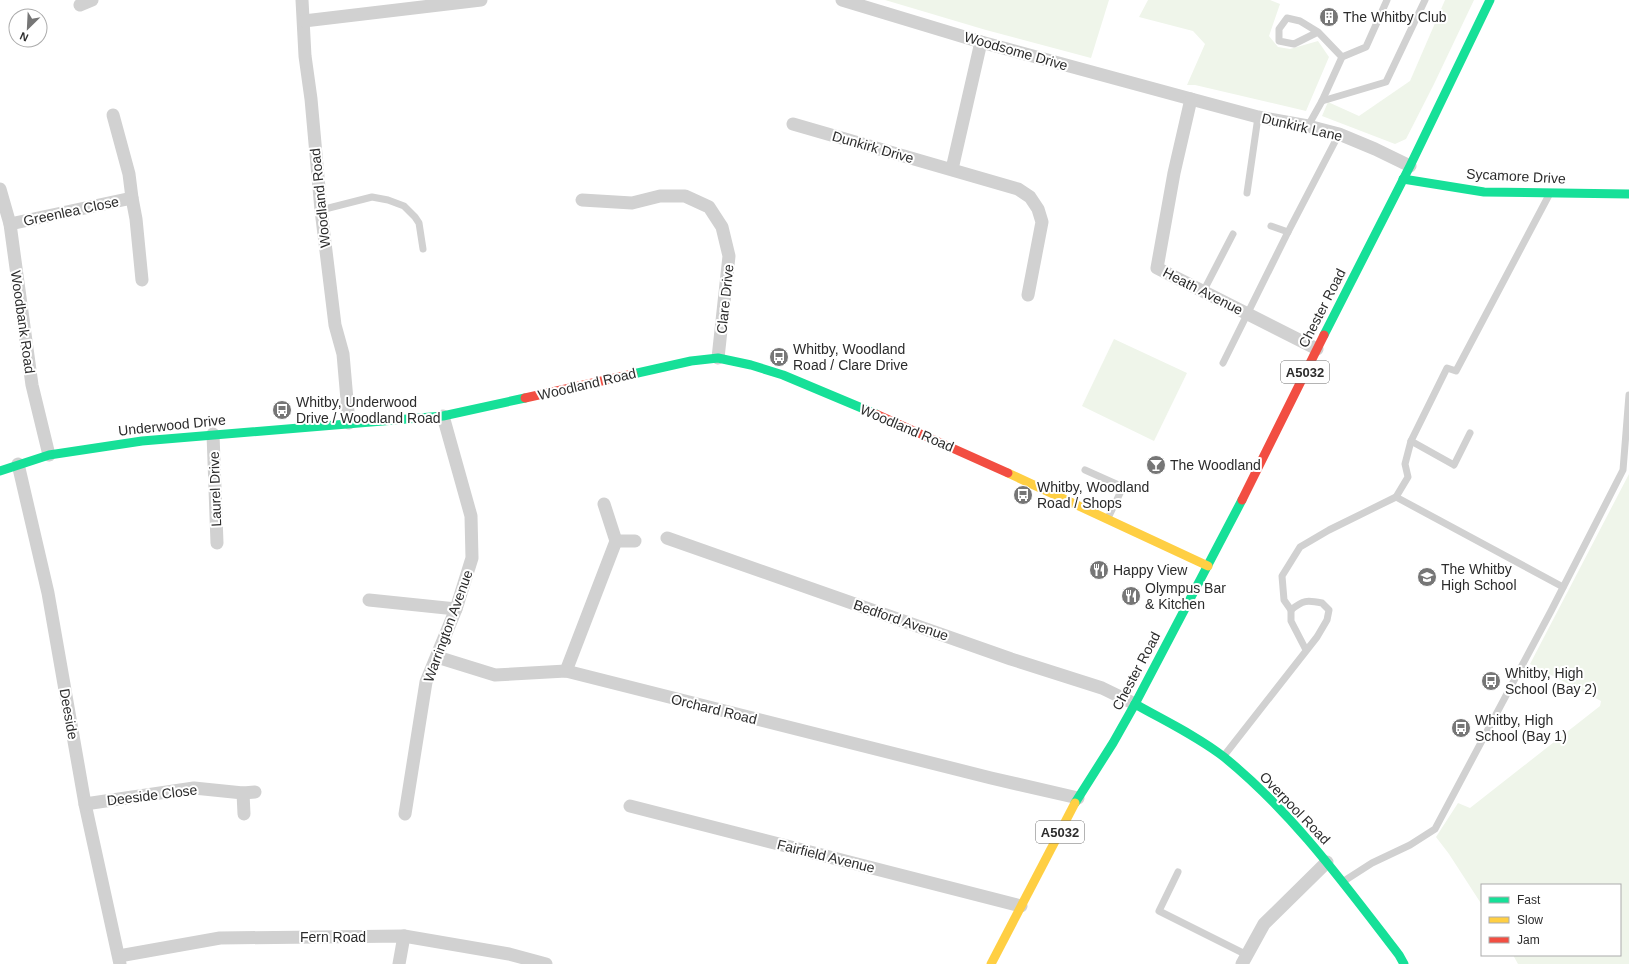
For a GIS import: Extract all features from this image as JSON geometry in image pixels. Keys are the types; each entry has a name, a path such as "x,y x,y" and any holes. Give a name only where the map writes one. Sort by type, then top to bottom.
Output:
{"street":[{"name":"Woodland Road","path":"302,0 305,56 311,99 320,210 335,325 343,354 349,423 443,416 671,366 718,358 751,365 782,375 926,435 1108,518 1208,566"},
{"path":"304,21 481,0"},
{"name":"Woodsome Drive","path":"842,0 981,42 1191,99"},
{"name":"Chester Road","path":"991,964 1078,798 1113,742 1225,536 1317,349 1410,166 1490,0"},
{"path":"952,170 981,42"},
{"name":"Dunkirk Lane","path":"1191,99 1258,117 1308,126 1339,134 1410,166"},
{"name":"Heath Avenue","path":"1191,99 1174,173 1157,268 1317,349"},
{"name":"Greenlea Close","path":"113,115 129,174 136,219 142,280"},
{"name":"Dunkirk Drive","path":"794,124 1018,189 1030,197 1038,209 1042,222 1028,295"},
{"name":"Sycamore Drive","path":"1403,179 1484,192 1629,194"},
{"name":"Woodbank Road","path":"0,189 10,224 32,386 49,455"},
{"name":"Clare Drive","path":"582,200 632,203 660,196 685,196 709,207 722,226 729,256 718,358"},
{"name":"Greenlea Close","path":"10,224 132,198"},
{"name":"Warrington Avenue","path":"404,814 425,690 456,609 472,558 471,516 443,416"},
{"name":"Underwood Drive","path":"0,471 49,455 142,441 349,423"},
{"name":"Laurel Drive","path":"213,434 217,543"},
{"name":"Deeside","path":"18,464 48,593 85,804 119,960"},
{"path":"566,671 616,541 604,504"},
{"name":"Bedford Avenue","path":"667,538 1011,659 1102,688 1134,704"},
{"path":"616,541 635,541"},
{"path":"369,600 456,609"},
{"name":"Orchard Road","path":"437,657 495,675 566,671 991,778 1078,798"},
{"name":"Overpool Road","path":"1134,704 1178,728 1223,757 1268,796 1327,862 1399,955 1404,964"},
{"name":"Deeside Close","path":"85,804 194,788 249,792 244,814"},
{"name":"Fairfield Avenue","path":"630,806 1021,906"},
{"path":"1245,959 1264,924 1327,862"},
{"path":"400,964 404,936"},
{"name":"Fern Road","path":"119,960 220,938 404,936 510,954 546,964"}],"lane":[{"path":"1308,126 1322,101 1342,57 1366,47 1387,0"},
{"path":"1322,101 1386,82 1425,0"},
{"path":"1318,32 1294,44 1279,41 1278,29 1287,18 1300,21 1318,32 1342,57"},
{"path":"1247,193 1258,117"},
{"path":"1223,363 1288,232 1339,134"},
{"path":"1306,650 1291,621 1291,610 1284,600 1282,576 1300,547 1329,530 1396,497 1408,477 1405,464 1412,441 1447,368 1456,371 1550,193"},
{"path":"320,210 372,197 388,200 404,206 419,223 423,249"},
{"path":"1271,226 1288,232"},
{"path":"1203,292 1233,234"},
{"path":"1342,882 1372,863 1410,845 1434,829 1563,588 1623,470 1629,395"},
{"path":"1412,441 1454,465 1470,433"},
{"path":"1085,470 1123,487 1108,518"},
{"path":"1396,497 1563,588"},
{"path":"1223,757 1317,636 1327,620 1329,610 1322,602 1307,600 1291,610"},
{"path":"1178,872 1159,911 1245,959"}],"shaded area":[{"path":"885,0 1109,0 1091,58 986,30"},
{"path":"1148,0 1270,0 1280,4 1269,36 1278,47 1290,49 1318,41 1329,57 1306,111 1195,85 1187,85 1205,44 1193,31 1139,17"},
{"path":"1445,0 1474,0 1406,139 1395,144 1322,116 1328,102 1359,116 1410,81"},
{"path":"1114,339 1187,373 1154,441 1082,406"},
{"path":"1629,474 1629,964 1518,964 1514,956 1621,956 1621,884 1481,884 1481,903 1449,854 1436,837 1458,803 1470,808 1600,706 1601,701 1530,664"}],"traffic: fast":[{"path":"1324,335 1410,166 1490,0"},
{"path":"1403,179 1484,192 1629,194"},
{"path":"633,374 691,361 718,358 751,365 783,375 876,414"},
{"path":"0,471 49,455 142,441 443,416 525,398"},
{"path":"1075,803 1113,743 1135,704 1242,500"},
{"path":"1135,704 1214,749 1273,802 1338,876 1399,955 1404,964"}],"traffic: slow":[{"path":"1008,473 1208,566"},
{"path":"991,964 1075,803"}],"traffic: jam":[{"path":"1242,500 1324,335"},
{"path":"525,398 633,374"},
{"path":"876,414 1008,473"}],"place":[{"name":"The Whitby Club","path":"1329,17"},
{"name":"Whitby, Woodland Road / Clare Drive","path":"779,357"},
{"name":"Whitby, Underwood Drive / Woodland Road","path":"282,410"},
{"name":"The Woodland","path":"1156,465"},
{"name":"Whitby, Woodland Road / Shops","path":"1023,495"},
{"name":"Happy View","path":"1099,570"},
{"name":"The Whitby High School","path":"1427,577"},
{"name":"Olympus Bar & Kitchen","path":"1131,596"},
{"name":"Whitby, High School (Bay 2)","path":"1491,681"},
{"name":"Whitby, High School (Bay 1)","path":"1461,728"}]}
